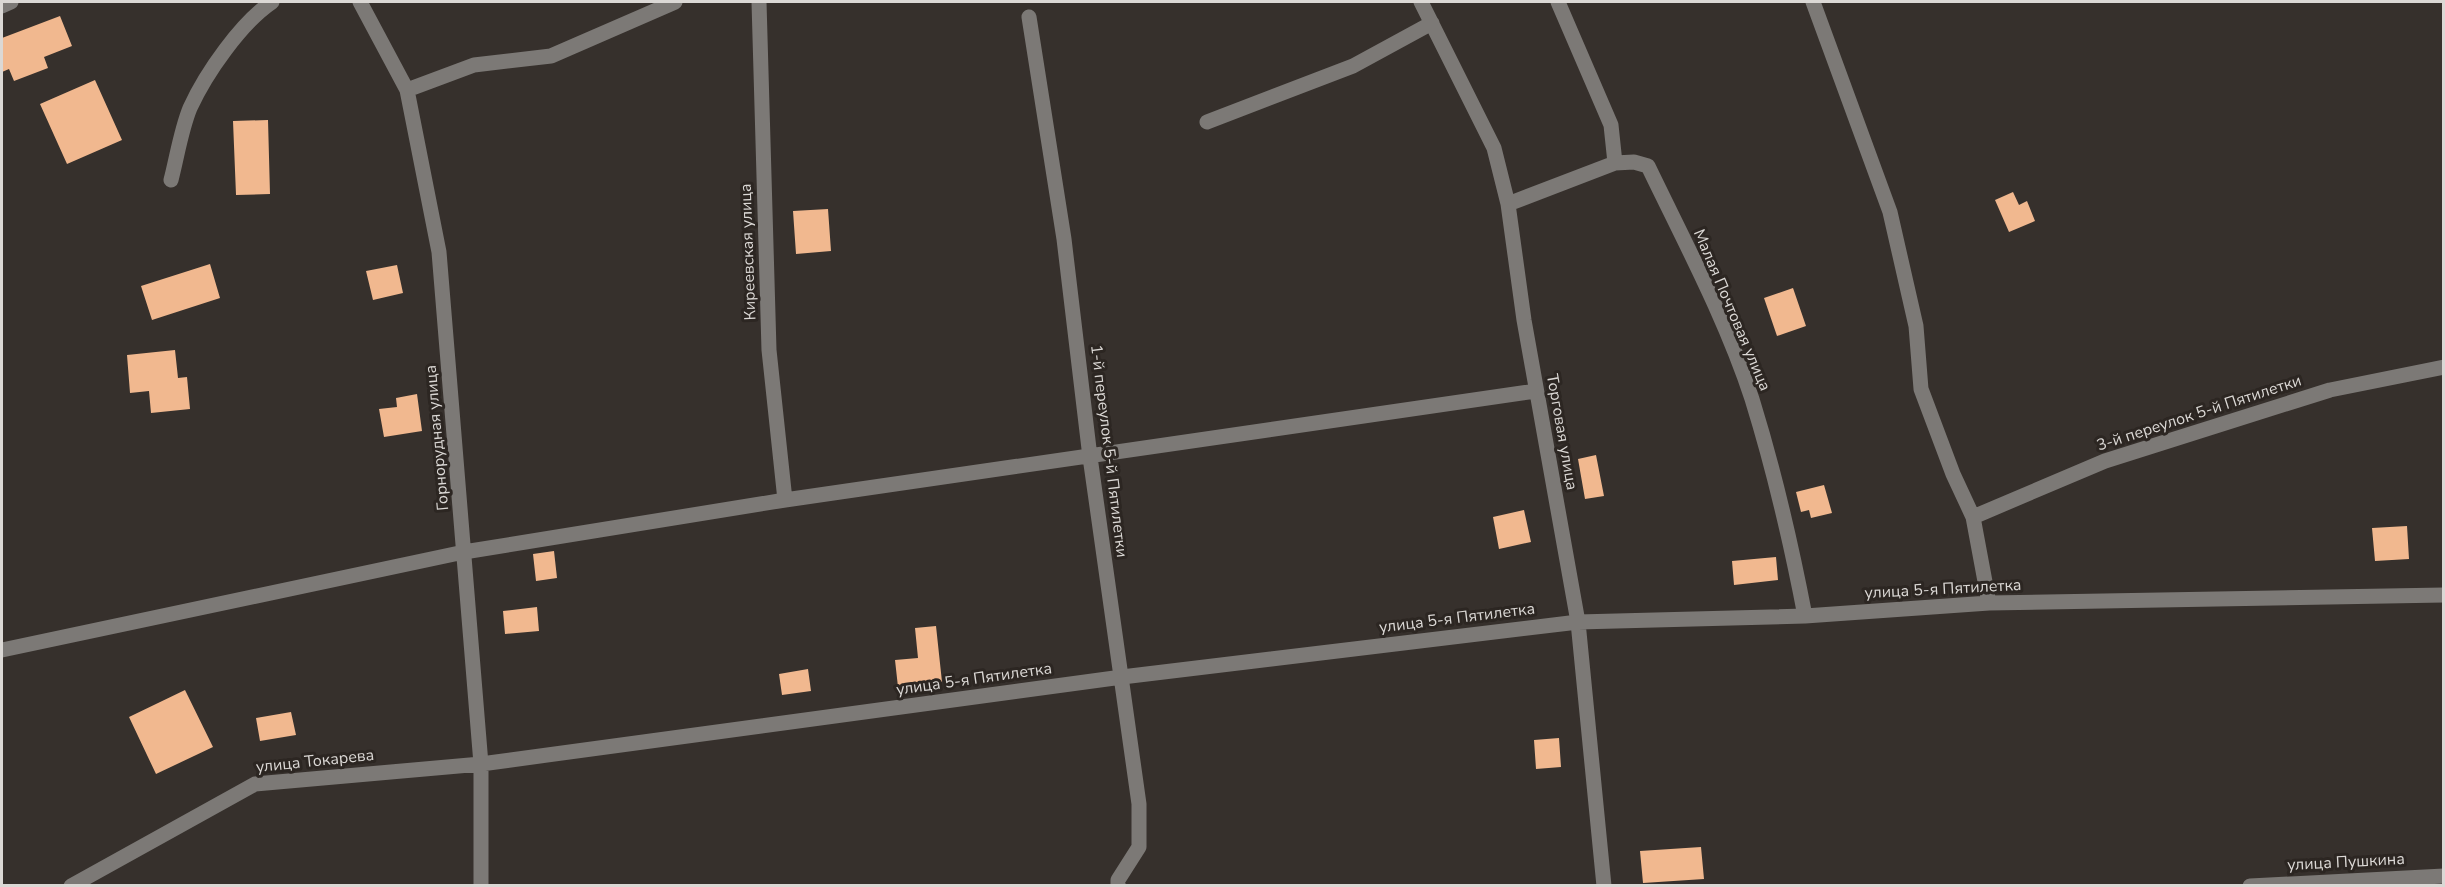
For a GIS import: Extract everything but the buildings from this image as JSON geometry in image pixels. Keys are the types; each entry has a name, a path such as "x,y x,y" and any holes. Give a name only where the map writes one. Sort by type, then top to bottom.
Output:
{"street":[{"path":"2,6 11,2"},
{"path":"171,180 190,109 213,67 260,10 272,2"},
{"name":"Горнорудная улица","path":"360,2 407,90 440,252 481,764 481,885"},
{"path":"407,90 474,65 551,56 675,2"},
{"name":"Киреевская улица","path":"759,2 769,350 785,500"},
{"name":"Торговая улица","path":"1421,2 1494,148 1508,204 1536,391 1578,622 1604,885"},
{"path":"1558,2 1611,125 1615,163"},
{"path":"1813,2 1890,212 1916,326 1921,389 1953,474 1973,517 1989,603"},
{"name":"1-й переулок 5-й Пятилетки","path":"1029,17 1064,238 1090,457 1139,804 1139,847 1118,880 1118,885"},
{"path":"1207,122 1353,66 1432,23"},
{"name":"Малая Почтовая улица","path":"1508,204 1615,163 1634,162 1648,166 1720,320 1751,398 1788,529 1805,616"},
{"name":"3-й переулок 5-й Пятилетки","path":"1973,517 2116,457 2330,390 2444,367"},
{"path":"2,650 464,552 785,500 1536,391"},
{"name":"улица 5-я Пятилетка","path":"481,764 1122,677 1578,622 1805,616 1989,603 2444,595"},
{"name":"улица Токарева","path":"71,885 255,784 481,764"},
{"name":"улица Пушкина","path":"2250,885 2444,876"}]}
